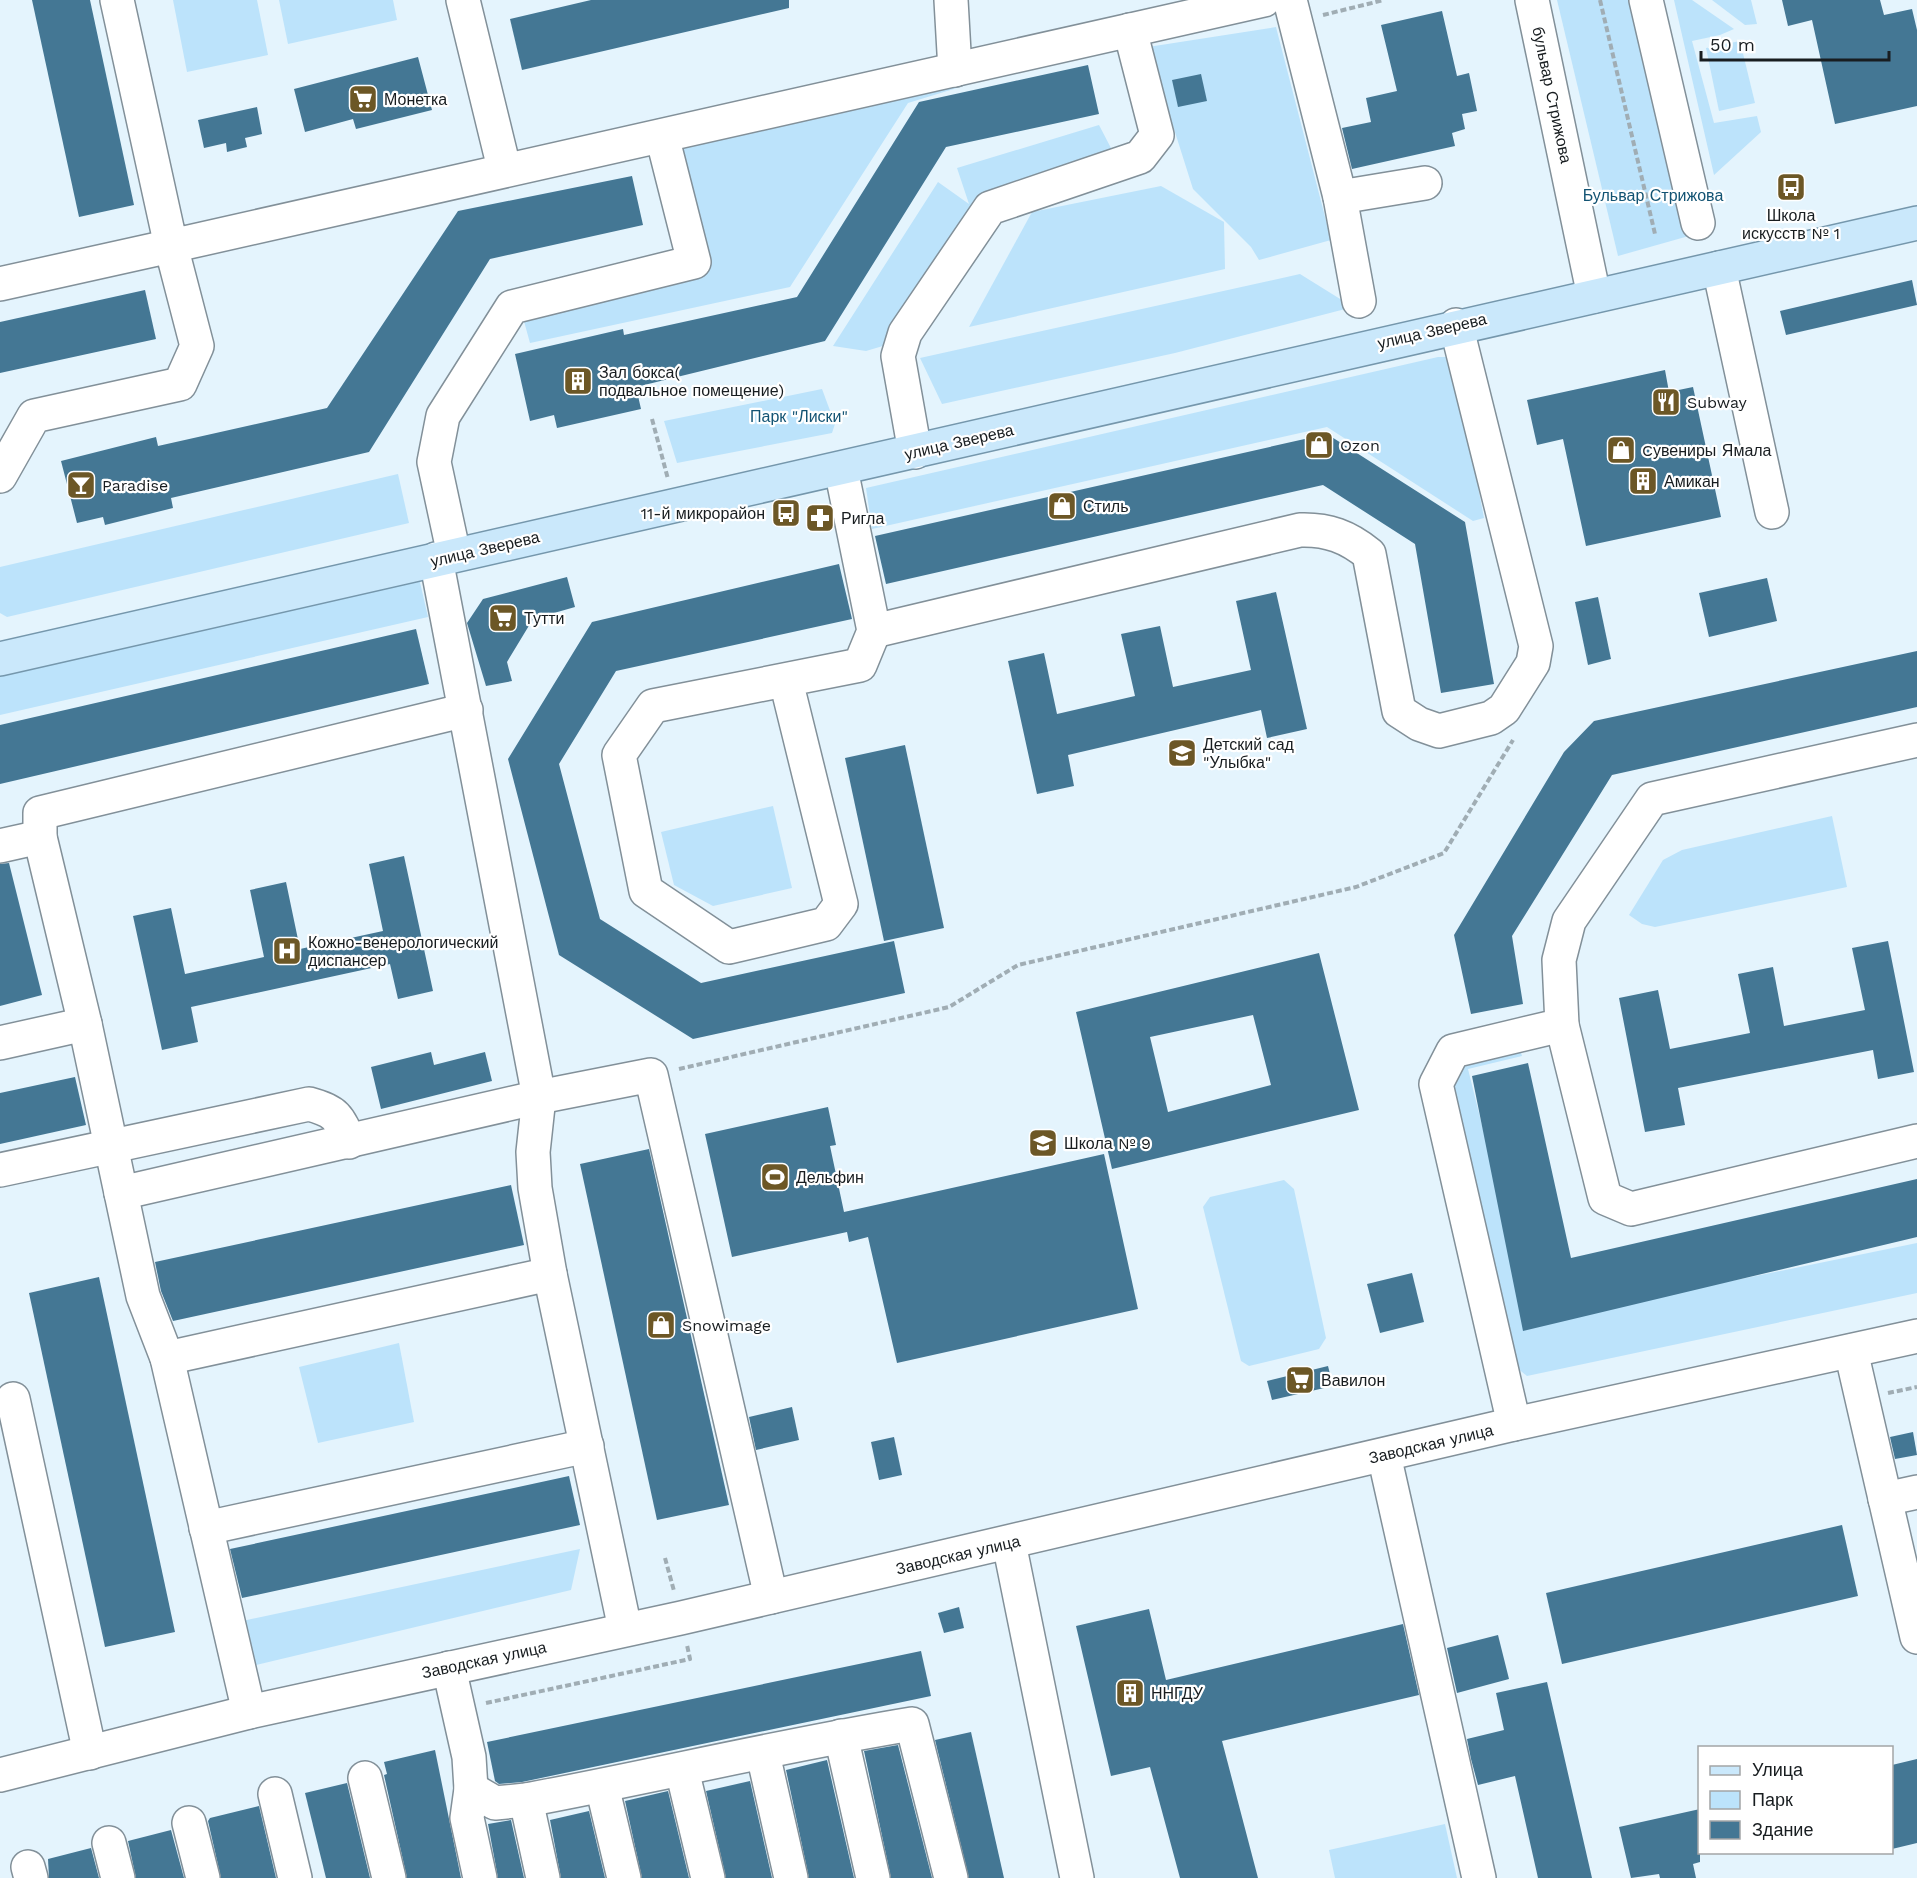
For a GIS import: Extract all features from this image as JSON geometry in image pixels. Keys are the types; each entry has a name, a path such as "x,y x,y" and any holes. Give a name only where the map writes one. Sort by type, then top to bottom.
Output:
{"main road":[{"name":"улица Зверева","path":"0,660 915,452 1456,325 1917,223"}],"street":[{"path":"0,476 34,416 180,384 197,346 171,246 117,0"},
{"path":"464,0 504,168"},
{"path":"951,0 955,70"},
{"path":"0,284 504,168 662,136 1264,0"},
{"name":"бульвар Стрижова","path":"1532,0 1593,296"},
{"path":"1646,0 1698,223"},
{"path":"1293,11 1340,197 1359,301"},
{"path":"915,452 898,356 905,333 990,208 1140,157 1157,135 1130,30"},
{"path":"625,1629 550,1274 535,1188 533,1152 539,1097 466,710 434,462 443,416 512,308 694,262 662,136"},
{"path":"1340,197 1425,183"},
{"path":"1719,268 1772,512"},
{"path":"874,631 1300,530 1320,529 1352,540 1369,554 1399,711 1419,724 1439,731 1491,718 1504,709 1533,663 1536,646 1456,325"},
{"path":"786,681 841,904 826,924 729,947 646,891 619,755 653,706 860,665 874,631 841,469"},
{"path":"249,1712 167,1358 143,1296 85,1024 40,837 40,813 466,710"},
{"path":"1915,751 1652,799 1569,921 1559,960 1562,1025 1605,1198 1631,1209 1917,1141"},
{"path":"0,846 40,837"},
{"path":"0,1043 85,1024"},
{"path":"1514,1424 1436,1084 1453,1051 1562,1025"},
{"path":"121,1193 539,1097 651,1075 771,1597"},
{"path":"0,1170 111,1144 309,1104 328,1109 340,1119 349,1142"},
{"path":"167,1358 550,1274"},
{"name":"Заводская улица","path":"0,1775 249,1712 1009,1544 1514,1424 1917,1336"},
{"path":"1851,1351 1917,1637"},
{"path":"13,1399 90,1753"},
{"path":"206,1528 587,1446"},
{"path":"1384,1455 1479,1878"},
{"path":"1885,1499 1917,1492"},
{"path":"1009,1544 1077,1878"},
{"path":"449,1668 469,1757 471,1790 467,1818 480,1878"},
{"path":"471,1790 495,1803 526,1800 763,1754 841,1736 912,1724 951,1878"},
{"path":"841,1736 873,1878"},
{"path":"763,1754 791,1878"},
{"path":"682,1770 708,1878"},
{"path":"365,1778 389,1878"},
{"path":"602,1786 624,1878"},
{"path":"275,1794 295,1878"},
{"path":"526,1800 543,1878"},
{"path":"189,1823 202,1878"},
{"path":"110,1843 118,1878"}],"path":[{"path":"1293,11 1384,0"},
{"path":"1600,0 1655,234"},
{"path":"651,1075 949,1006 1018,965 1356,887 1444,853 1515,737"},
{"path":"479,1704 690,1659"}],"green space":[{"path":"173,0 257,0 268,55 187,72"},
{"path":"279,0 393,0 397,20 288,44"},
{"name":"Бульвар Стрижова","path":"1557,0 1652,0 1710,230 1618,256"},
{"path":"1674,0 1692,0 1734,29 1720,35 1692,41 1714,123 1757,116 1761,132 1714,175"},
{"path":"1712,0 1751,0 1757,24 1745,25"},
{"path":"1276,27 1331,240 1259,260 1251,247 1193,189 1148,47"},
{"path":"1740,41 1755,103 1719,111 1706,48"},
{"path":"1081,50 908,103 790,287 530,343 522,314 701,275 680,142"},
{"path":"1099,125 1112,150 1007,191 965,215 897,321 893,343 866,351 833,346 938,182 969,204 957,168"},
{"path":"1161,186 1224,222 1225,269 969,327 1032,212"},
{"path":"1300,274 1353,307 1175,353 942,404 920,358"},
{"path":"1438,357 1448,357 1455,366 1484,518 1473,521 1327,427 872,529 866,488"},
{"name":"Парк \"Лиски\"","path":"822,389 835,424 832,433 677,463 664,421"},
{"path":"398,474 409,523 7,617 0,613 0,567"},
{"path":"419,578 428,617 0,715 0,676"},
{"path":"773,806 792,888 713,906 674,885 661,832"},
{"path":"1832,816 1847,887 1655,927 1642,924 1629,915 1663,860 1682,850"},
{"path":"1519,1046 1522,1056 1468,1069 1531,1322 1917,1243 1917,1293 1527,1376 1516,1367 1446,1085 1464,1057"},
{"path":"1284,1180 1294,1189 1326,1338 1319,1349 1249,1366 1241,1361 1203,1207 1210,1197"},
{"path":"399,1343 414,1422 318,1443 299,1367"},
{"path":"580,1549 571,1590 244,1668 233,1623"},
{"path":"1445,1824 1457,1878 1335,1878 1329,1850"}],"building":[{"path":"32,0 90,0 134,205 79,217"},
{"path":"591,0 789,0 789,8 522,70 510,19"},
{"path":"1782,0 1880,0 1884,15 1912,9 1917,30 1917,106 1835,124 1812,20 1788,26"},
{"path":"1442,11 1457,76 1469,73 1477,111 1462,114 1465,129 1452,133 1455,146 1352,169 1342,128 1371,122 1366,98 1397,91 1381,25"},
{"name":"Монетка","path":"418,57 432,110 356,129 353,119 305,132 294,89"},
{"path":"1088,65 1099,114 946,147 825,341 636,387 641,409 557,428 554,415 530,421 515,354 623,329 624,335 797,297 919,102"},
{"path":"1201,74 1207,101 1178,107 1172,80"},
{"path":"257,107 262,134 245,138 247,147 227,152 226,143 204,148 198,120"},
{"path":"632,176 643,225 490,259 369,452 171,498 173,508 105,525 103,517 77,523 61,461 156,437 158,446 327,408 458,211"},
{"path":"1912,280 1917,305 1786,335 1780,311"},
{"path":"145,290 156,339 0,373 0,322"},
{"name":"Амикан","path":"1665,370 1669,392 1693,387 1721,517 1586,546 1563,439 1537,445 1527,400"},
{"path":"1327,434 1465,522 1494,684 1441,693 1415,544 1323,485 886,584 875,536"},
{"path":"839,564 852,619 616,671 559,764 600,919 701,983 894,941 905,993 693,1039 559,955 508,759 592,622"},
{"path":"567,577 575,607 533,619 507,662 512,681 486,686 467,623 483,599"},
{"path":"1767,578 1777,621 1709,637 1699,593"},
{"path":"1276,592 1307,729 1267,738 1261,710 1068,755 1074,786 1037,794 1008,661 1044,653 1057,714 1135,696 1121,634 1160,626 1173,687 1251,670 1236,601"},
{"path":"1598,597 1611,659 1588,665 1575,602"},
{"path":"416,629 429,684 0,784 0,725"},
{"path":"1917,651 1917,707 1612,775 1512,936 1523,1004 1471,1014 1454,935 1564,752 1594,721"},
{"path":"905,745 944,928 884,941 845,758"},
{"path":"404,856 433,991 398,999 390,964 191,1007 198,1042 162,1050 133,916 171,908 185,974 264,957 250,890 286,882 300,949 383,931 369,864"},
{"path":"9,863 42,995 0,1006 0,864"},
{"path":"1888,941 1914,1072 1878,1079 1873,1050 1678,1088 1685,1125 1645,1132 1619,998 1658,990 1670,1049 1750,1033 1738,974 1773,967 1784,1026 1865,1010 1852,948"},
{"path":"1319,953 1359,1110 1112,1169 1076,1012","holes":["1253,1015 1271,1085 1168,1112 1150,1037"]},
{"path":"431,1052 434,1065 485,1052 492,1081 381,1109 371,1067"},
{"path":"1528,1063 1571,1258 1917,1179 1917,1237 1523,1331 1472,1076"},
{"path":"75,1077 86,1125 0,1144 0,1093"},
{"path":"828,1107 836,1145 830,1146 844,1212 1104,1154 1138,1309 897,1363 868,1237 849,1242 847,1232 732,1257 705,1134"},
{"path":"649,1149 729,1505 657,1520 580,1164"},
{"path":"511,1185 524,1245 173,1321 161,1291 155,1262"},
{"path":"1412,1273 1424,1322 1380,1333 1367,1284"},
{"path":"99,1277 175,1632 105,1647 29,1293"},
{"path":"1328,1366 1333,1386 1272,1400 1267,1381"},
{"path":"792,1407 799,1440 756,1450 749,1417"},
{"path":"1913,1432 1917,1455 1895,1459 1890,1437"},
{"path":"894,1437 902,1475 879,1480 871,1442"},
{"path":"569,1476 580,1525 242,1598 230,1549"},
{"path":"1842,1525 1858,1596 1562,1664 1546,1593"},
{"path":"959,1607 964,1628 944,1633 938,1613"},
{"path":"1149,1609 1166,1680 1403,1624 1419,1695 1222,1741 1258,1878 1180,1878 1150,1767 1111,1776 1076,1626"},
{"path":"1498,1635 1509,1679 1457,1693 1447,1648"},
{"path":"921,1651 931,1696 522,1782 499,1784 495,1781 487,1742"},
{"path":"1547,1682 1592,1878 1538,1878 1515,1776 1478,1785 1471,1759 1467,1739 1504,1730 1496,1693"},
{"path":"971,1732 1004,1878 969,1878 935,1740"},
{"path":"898,1745 932,1878 891,1878 864,1751"},
{"path":"435,1750 461,1878 407,1878 384,1775 387,1774 384,1762"},
{"path":"1917,1759 1917,1843 1893,1849 1893,1765"},
{"path":"827,1760 854,1878 809,1878 786,1770"},
{"path":"750,1781 772,1878 726,1878 706,1791"},
{"path":"347,1783 370,1878 326,1878 305,1793"},
{"path":"668,1791 689,1878 642,1878 625,1801"},
{"path":"259,1806 276,1878 221,1878 208,1821 210,1818"},
{"path":"1698,1809 1700,1862 1693,1864 1696,1878 1660,1878 1659,1874 1631,1878 1619,1827"},
{"path":"589,1811 605,1878 561,1878 550,1820"},
{"path":"511,1820 524,1878 498,1878 488,1824"},
{"path":"171,1830 184,1878 136,1878 128,1841"},
{"path":"91,1848 99,1878 49,1878 48,1859"}],"place":[{"name":"Монетка","path":"363,99"},
{"name":"Школа искусств № 1","path":"1791,187"},
{"name":"Зал бокса( подвальное помещение)","path":"578,381"},
{"name":"Subway","path":"1666,402"},
{"name":"Ozon","path":"1319,445"},
{"name":"Cувениры Ямала","path":"1621,450"},
{"name":"Амикан","path":"1643,481"},
{"name":"Paradise","path":"81,485"},
{"name":"Стиль","path":"1062,506"},
{"name":"11-й микрорайон","path":"786,513"},
{"name":"Ригла","path":"820,518"},
{"name":"Тутти","path":"503,618"},
{"name":"Детский сад \"Улыбка\"","path":"1182,753"},
{"name":"Кожно-венерологический диспансер","path":"287,951"},
{"name":"Школа № 9","path":"1043,1143"},
{"name":"Дельфин","path":"775,1177"},
{"name":"Snowimage","path":"661,1325"},
{"name":"Вавилон","path":"1300,1380"},
{"name":"ННГДУ","path":"1130,1693"}]}
